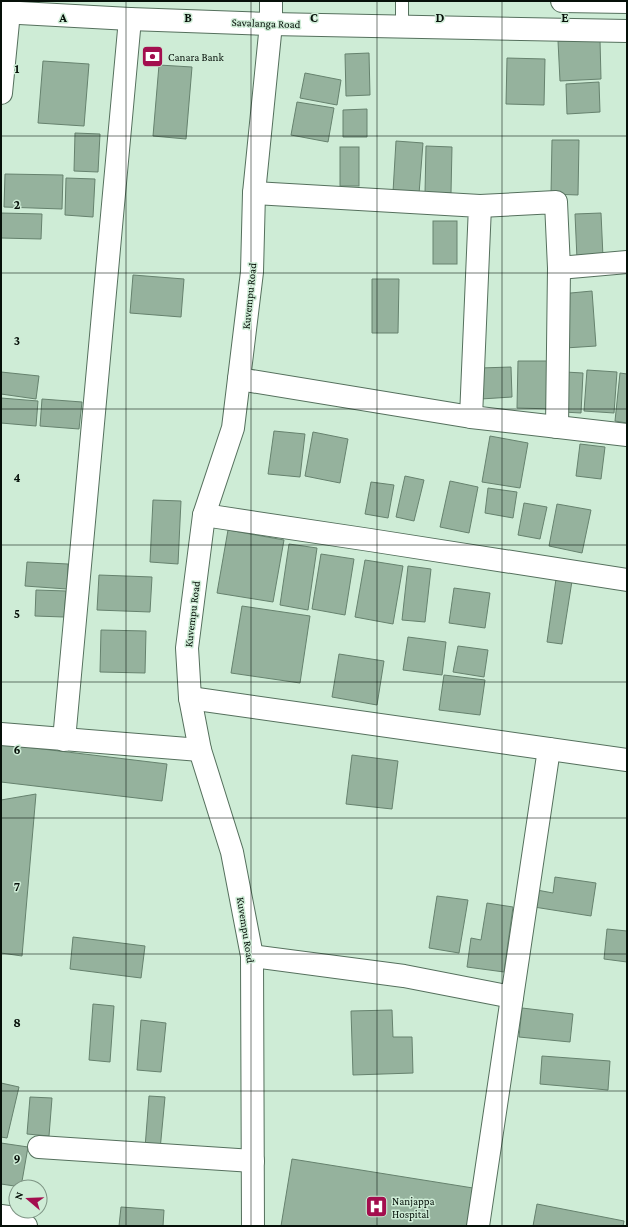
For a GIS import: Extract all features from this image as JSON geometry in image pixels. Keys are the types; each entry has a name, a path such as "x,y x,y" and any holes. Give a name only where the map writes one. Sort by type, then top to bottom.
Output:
{"street":[{"name":"Kuvempu Road","path":"253,1226 252,956 232,852 200,750 190,698 187,648 204,515 233,428 240,379 252,272 254,193 272,1"},
{"path":"562,1 627,2"},
{"name":"Savalanga Road","path":"5,12 130,19 271,24 627,31"},
{"path":"1,94 5,12"},
{"path":"64,740 130,19"},
{"path":"254,193 480,206 556,202 558,268 557,427"},
{"path":"471,417 480,206"},
{"path":"558,268 627,262"},
{"path":"240,379 471,417 627,435"},
{"path":"204,515 627,580"},
{"path":"190,698 627,760"},
{"path":"1,734 200,750"},
{"path":"478,1226 549,749"},
{"path":"252,956 404,976 512,997"},
{"path":"39,1147 253,1161"},
{"path":"1,1216 8,1217 26,1226"}],"lane":[{"path":"402,1 402,26"}],"building":[{"path":"600,40 601,79 560,81 558,41"},
{"path":"369,53 370,95 346,96 345,54"},
{"path":"507,58 545,59 544,105 506,104"},
{"path":"43,61 89,64 84,126 38,123"},
{"path":"159,65 192,67 186,139 153,136"},
{"path":"305,73 341,80 337,105 300,98"},
{"path":"599,82 600,112 567,114 566,84"},
{"path":"297,102 334,108 328,142 291,135"},
{"path":"367,109 367,137 343,137 343,110"},
{"path":"75,133 100,134 98,172 74,171"},
{"path":"552,140 579,140 578,195 551,194"},
{"path":"396,141 423,143 419,194 393,192"},
{"path":"426,146 452,147 451,193 425,193"},
{"path":"340,147 359,147 359,186 340,186"},
{"path":"5,174 63,175 62,209 4,207"},
{"path":"66,178 95,179 93,217 65,215"},
{"path":"1,213 42,214 41,239 1,238"},
{"path":"601,213 603,257 577,259 575,214"},
{"path":"433,221 457,221 457,264 433,264"},
{"path":"133,275 184,279 181,317 130,313"},
{"path":"372,279 399,279 398,333 372,333"},
{"path":"592,291 596,346 565,348 560,294"},
{"path":"518,361 555,361 554,409 517,408"},
{"path":"511,367 512,397 481,399 480,368"},
{"path":"587,370 617,372 614,413 584,411"},
{"path":"1,372 39,376 36,399 1,394"},
{"path":"565,372 583,373 581,413 563,412"},
{"path":"620,373 627,374 627,423 615,421"},
{"path":"1,398 38,401 36,426 1,423"},
{"path":"42,399 82,402 79,429 40,426"},
{"path":"274,431 305,434 300,477 268,474"},
{"path":"313,432 348,439 340,483 305,476"},
{"path":"490,436 528,443 520,488 482,482"},
{"path":"580,444 605,447 601,479 576,476"},
{"path":"405,476 424,480 414,521 396,517"},
{"path":"450,481 478,487 469,533 440,527"},
{"path":"371,482 394,485 388,518 365,514"},
{"path":"488,488 517,492 513,518 485,513"},
{"path":"153,500 181,501 178,564 150,562"},
{"path":"524,503 547,507 540,539 518,535"},
{"path":"557,504 591,510 582,553 549,546"},
{"path":"228,530 284,540 273,602 217,593"},
{"path":"289,544 317,548 308,610 280,605"},
{"path":"321,554 354,559 345,615 312,609"},
{"path":"365,560 403,566 393,624 355,617"},
{"path":"27,562 68,564 67,589 25,586"},
{"path":"408,566 431,569 425,622 402,620"},
{"path":"99,575 152,577 150,612 97,610"},
{"path":"556,579 572,581 562,644 547,642"},
{"path":"454,588 490,593 485,628 449,623"},
{"path":"36,590 66,591 64,617 35,616"},
{"path":"242,606 310,616 300,683 231,673"},
{"path":"101,630 146,631 145,673 100,672"},
{"path":"408,637 446,642 442,675 403,670"},
{"path":"458,646 488,650 484,677 453,672"},
{"path":"339,654 384,661 377,705 332,697"},
{"path":"444,675 485,680 480,715 439,710"},
{"path":"1,744 167,764 162,801 1,782"},
{"path":"352,755 398,761 392,809 346,804"},
{"path":"36,794 22,956 1,953 1,800"},
{"path":"555,877 596,883 591,916 534,907 537,890 553,893"},
{"path":"437,896 468,900 459,953 429,948"},
{"path":"487,903 513,907 504,972 467,967 471,938 481,940"},
{"path":"607,929 627,931 627,962 604,959"},
{"path":"73,937 145,946 141,978 70,969"},
{"path":"93,1004 114,1006 110,1062 89,1060"},
{"path":"522,1008 573,1014 570,1042 519,1037"},
{"path":"392,1010 393,1037 412,1037 413,1073 353,1075 351,1011"},
{"path":"141,1020 166,1023 161,1072 137,1070"},
{"path":"542,1056 610,1061 608,1090 540,1084"},
{"path":"1,1083 19,1087 7,1138 1,1137"},
{"path":"149,1096 165,1097 160,1150 145,1148"},
{"path":"30,1097 52,1098 49,1136 27,1134"},
{"path":"1,1143 28,1147 22,1179 8,1179 8,1185 1,1184"},
{"name":"Nanjappa Hospital","path":"292,1159 473,1188 467,1226 281,1226"},
{"path":"537,1204 624,1221 623,1226 533,1226"},
{"path":"121,1207 164,1210 163,1226 119,1226"}],"place":[{"name":"Canara Bank","path":"153,57"},
{"name":"Nanjappa Hospital","path":"377,1207"}]}
